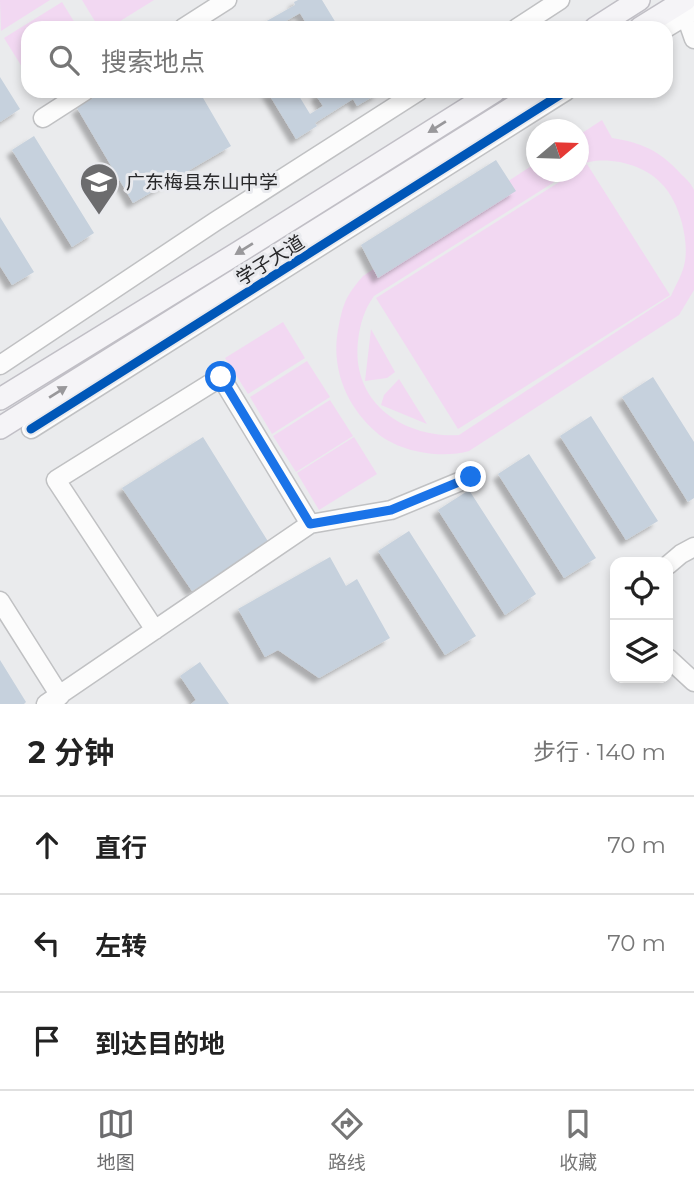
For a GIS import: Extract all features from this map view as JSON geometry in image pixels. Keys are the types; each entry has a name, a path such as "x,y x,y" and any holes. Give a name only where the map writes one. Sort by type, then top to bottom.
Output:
{"main road":[{"path":"606,21 639,0"},
{"path":"659,21 686,4"},
{"name":"学子大道","path":"0,399 484,98"},
{"name":"学子大道","path":"0,428 528,98"}],"street":[{"path":"194,21 227,0"},
{"path":"528,21 560,0"},
{"path":"686,4 694,39"},
{"path":"43,118 74,98"},
{"path":"0,365 408,98"},
{"path":"31,429 555,98"},
{"path":"155,630 56,480 221,377 310,524"},
{"path":"0,601 53,700 310,524 391,510 471,477"},
{"path":"673,561 694,547"},
{"path":"673,663 694,682"}],"shaded area":[{"path":"0,0 50,0 1,31"},
{"path":"82,0 154,0 120,21 95,21"},
{"path":"62,2 74,21 31,21"},
{"path":"21,27 21,65 4,38"},
{"path":"602,120 612,138 641,145 657,153 688,181 694,190 694,290 679,315 469,451 433,454 408,449 385,439 365,422 356,410 339,372 336,344 342,310 349,295 363,276 526,170 526,182 554,182 374,296 371,301 360,329 358,363 363,382 372,398 385,412 401,423 419,430 459,435 671,296 686,256 683,228 674,201 661,183 644,170 620,162 589,162 589,128"},
{"path":"589,167 670,295 458,429 376,298 559,182 589,182"},
{"path":"283,322 305,358 248,394 225,358"},
{"path":"371,329 395,372 387,378 365,381"},
{"path":"307,361 330,397 272,434 250,397"},
{"path":"399,379 427,424 381,405 384,395"},
{"path":"330,400 353,436 296,472 273,436"},
{"path":"354,437 377,474 319,510 297,473"}],"building":[{"path":"322,0 335,21 305,21 300,13 286,21 267,21 295,5 294,2"},
{"path":"0,77 20,109 0,122"},
{"path":"93,98 203,98 231,146 133,203 77,108"},
{"path":"271,98 300,98 310,114 323,106 318,98 371,98 357,106 353,99 315,123 317,126 296,139"},
{"path":"34,136 94,233 72,247 12,150"},
{"path":"496,160 516,191 378,278 361,245"},
{"path":"0,217 34,272 12,285 0,266"},
{"path":"653,377 694,442 694,498 688,502 622,397"},
{"path":"591,416 658,521 626,540 560,436"},
{"path":"203,437 269,543 192,591 122,488"},
{"path":"529,454 596,558 564,578 498,474"},
{"path":"469,490 536,594 505,615 438,510"},
{"path":"409,531 476,636 445,655 378,551"},
{"path":"330,557 346,586 357,579 390,638 319,678 278,650 265,657 238,609"},
{"path":"0,660 26,702 24,704 0,704"},
{"path":"200,662 229,704 191,704 196,700 180,676"}],"cycle path":[{"path":"31,429 555,98"}],"place":[{"name":"广东梅县东山中学","path":"99,216"}],"route":[{"path":"221,377 310,524 391,510 471,477"}]}
